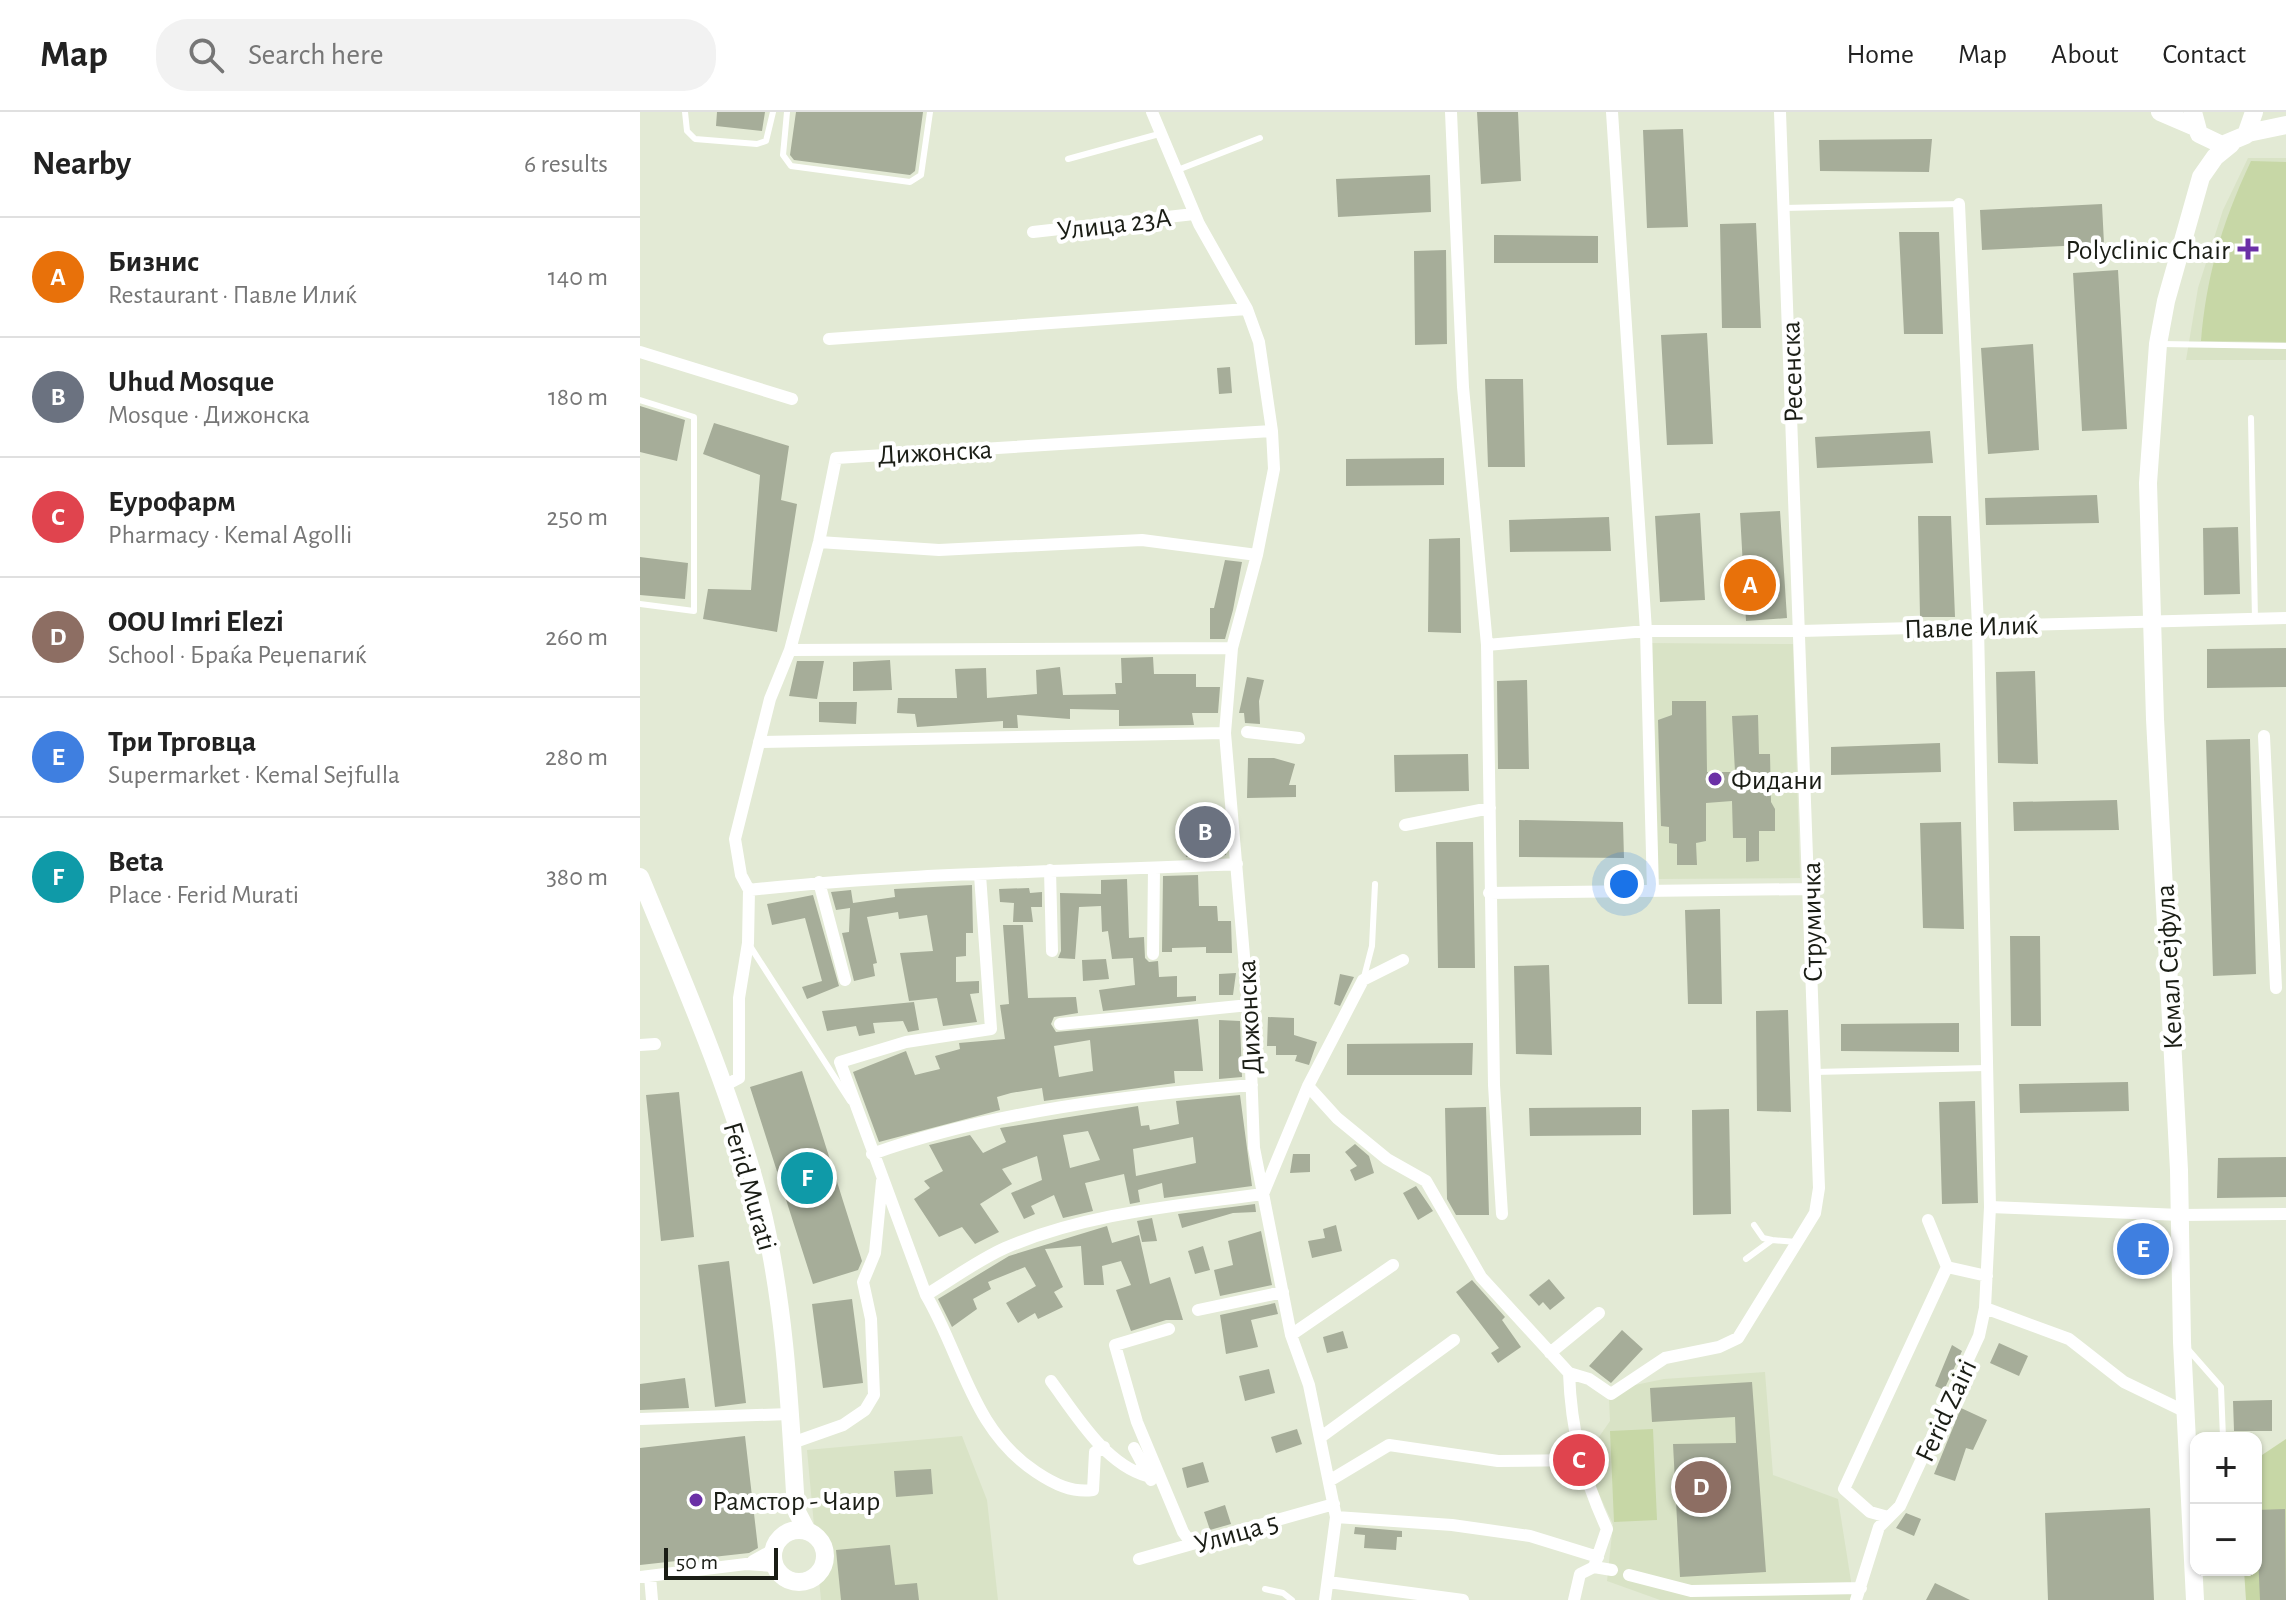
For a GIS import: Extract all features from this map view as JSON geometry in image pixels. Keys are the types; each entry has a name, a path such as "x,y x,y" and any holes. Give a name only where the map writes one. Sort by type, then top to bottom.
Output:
{"street":[{"name":"Дижонска","path":"1152,112 1194,214 1247,309 1259,342 1272,431 1274,469 1257,555 1232,648 1225,733 1249,1005 1254,1148 1291,1335 1309,1385 1335,1510 1325,1600"},
{"path":"1451,112 1463,387 1487,645 1489,893 1502,1214"},
{"path":"1612,112 1646,631 1653,891"},
{"name":"Ресенска","path":"1780,112 1801,631"},
{"path":"2160,112 2196,124 2214,144 2231,144"},
{"path":"2248,133 2254,112"},
{"path":"2269,112 2286,119"},
{"path":"2196,124 2201,177"},
{"path":"2153,619 2148,483 2158,344 2178,252 2201,177 2215,157 2248,133 2286,125"},
{"name":"Ferid Zairi","path":"1859,1594 1879,1527 1900,1506 1979,1336 1985,1308 1990,1207 1990,1068 1978,626 1959,204"},
{"name":"Улица 23А","path":"1033,232 1194,214"},
{"path":"829,339 1247,309"},
{"path":"640,352 792,399"},
{"name":"Дижонска","path":"819,542 836,458 1272,431"},
{"path":"722,1087 739,1078 739,998 748,943 749,890 741,875 735,839 759,742 790,650 819,542 882,549 939,550 1142,540 1257,555"},
{"name":"Павле Илиќ","path":"1487,645 1646,631 1801,631 2153,619 2286,618"},
{"name":"Кемал Сејфула","path":"2153,619 2155,719 2180,1215 2182,1342"},
{"name":"Струмичка","path":"1799,1242 1815,1213 1819,1188 1801,631"},
{"path":"790,650 1232,648"},
{"path":"1247,732 1299,738"},
{"path":"759,742 1225,733"},
{"path":"2264,736 2280,922 2276,988"},
{"path":"1405,825 1490,808"},
{"path":"749,890 907,875 980,875 1237,864"},
{"path":"1153,954 1154,868"},
{"path":"1050,870 1052,951"},
{"path":"980,875 991,1029 906,1042 840,1062 926,1295 943,1323 991,1432 1019,1462 1047,1480 1077,1492 1093,1490 1095,1452 1104,1447"},
{"name":"Ferid Murati","path":"640,877 722,1087 760,1201 772,1263 790,1414 796,1510 807,1531"},
{"path":"819,882 845,980"},
{"path":"1489,893 1810,889"},
{"path":"926,1295 1002,1250 1050,1231 1130,1213 1263,1194 1308,1086 1363,980 1403,960"},
{"path":"1060,1024 1249,1005"},
{"path":"640,1045 655,1044"},
{"path":"872,1154 932,1134 1008,1117 1109,1100 1252,1085"},
{"path":"1308,1086 1337,1118 1387,1159 1426,1181 1481,1277 1569,1373 1589,1379 1611,1394 1665,1358 1719,1347 1738,1338 1799,1242"},
{"path":"792,1443 843,1425 865,1410 874,1395 871,1319 863,1282 875,1253 883,1173"},
{"path":"1990,1207 2180,1215 2286,1214"},
{"path":"1888,1517 1870,1512 1844,1489 1947,1267 1928,1220"},
{"path":"1291,1335 1393,1265"},
{"path":"1947,1267 1987,1276"},
{"path":"1198,1310 1283,1292"},
{"path":"1985,1308 2069,1339 2124,1382 2184,1411"},
{"path":"1550,1353 1599,1313"},
{"path":"1169,1329 1115,1345 1137,1422 1167,1496 1192,1544"},
{"path":"1321,1437 1454,1340"},
{"path":"2182,1342 2184,1411 2190,1458"},
{"path":"1569,1373 1571,1420 1579,1460 1607,1529 1596,1562 1580,1574 1574,1600"},
{"path":"1051,1381 1104,1447 1130,1471 1147,1476"},
{"path":"640,1419 790,1414"},
{"path":"1329,1481 1389,1445 1498,1461 1579,1460"},
{"path":"1134,1448 1147,1476 1167,1496"},
{"path":"2193,1504 2195,1600"},
{"name":"Ferid Murati","path":"787,1532 796,1510"},
{"name":"Улица 5","path":"1139,1559 1335,1510 1514,1534 1612,1570"},
{"path":"774,1558 787,1532 807,1531 818,1537 826,1552 826,1561 813,1579 806,1600"},
{"path":"652,1600 645,1577 774,1558"},
{"path":"774,1558 794,1580 806,1600"},
{"path":"1629,1575 1691,1591 1859,1594"},
{"path":"794,1580 813,1579"},
{"path":"1328,1582 1463,1600"}],"lane":[{"path":"685,112 687,131 695,139 757,144 766,141 772,131 773,112"},
{"path":"787,112 783,155 791,166 910,182 921,175 930,112"},
{"path":"1068,159 1159,134"},
{"path":"1175,171 1260,138"},
{"path":"1784,208 1959,204"},
{"path":"2130,254 2178,252"},
{"path":"2158,344 2286,346"},
{"path":"640,400 694,417 694,611 640,604"},
{"path":"2251,418 2255,619"},
{"path":"1363,980 1372,946 1375,884"},
{"path":"748,943 848,1100 858,1105"},
{"path":"1814,1072 1990,1068"},
{"path":"1754,1225 1763,1238 1799,1242"},
{"path":"1746,1259 1772,1240"},
{"path":"2182,1342 2221,1387 2223,1432"},
{"path":"1265,1589 1283,1593 1292,1600"}],"shaded area":[{"name":"Polyclinic Chair","path":"2248,158 2286,158 2286,360 2186,360 2198,288 2223,210"},
{"path":"1646,643 1793,644 1800,878 1655,879"},
{"path":"1765,1372 1773,1475 1838,1499 1854,1600 1660,1600 1607,1581 1613,1524 1583,1460 1610,1421 1609,1399 1630,1386 1664,1379"},
{"path":"962,1436 987,1500 998,1600 821,1600 807,1450"}],"green space":[{"name":"Polyclinic Chair","path":"2251,161 2286,162 2286,342 2201,341 2217,249"},
{"path":"1653,1429 1657,1520 1614,1522 1610,1431"},
{"path":"2286,1439 2286,1600 2246,1600 2244,1576 2262,1576 2262,1455"}],"building":[{"path":"717,112 765,112 762,131 716,126"},
{"path":"796,112 923,112 915,171 910,175 794,160 790,155"},
{"path":"1477,112 1518,112 1521,181 1481,184"},
{"path":"1683,129 1688,227 1647,228 1643,130"},
{"path":"1932,139 1929,172 1820,171 1819,140"},
{"path":"1430,175 1431,212 1338,217 1336,179"},
{"path":"2102,204 2104,244 1982,250 1980,210"},
{"path":"1756,223 1761,328 1722,328 1720,224"},
{"path":"1899,232 1939,232 1943,334 1904,334"},
{"path":"1494,235 1598,236 1598,263 1494,263"},
{"path":"1446,250 1447,344 1415,345 1414,251"},
{"path":"2118,270 2127,429 2082,431 2073,273"},
{"path":"1707,333 1713,444 1667,445 1661,335"},
{"path":"2033,344 2039,450 1988,454 1981,348"},
{"path":"1230,367 1232,393 1219,394 1217,368"},
{"path":"1485,379 1523,379 1525,467 1488,467"},
{"path":"640,406 685,420 677,461 640,452"},
{"path":"714,423 789,446 781,500 797,504 777,632 703,619 708,589 751,590 760,475 703,454"},
{"path":"1930,431 1933,463 1817,468 1815,437"},
{"path":"1444,458 1444,485 1346,486 1346,459"},
{"path":"2097,495 2099,523 1986,525 1985,498"},
{"path":"1780,511 1787,618 1746,621 1740,513"},
{"path":"1700,513 1705,600 1660,602 1655,516"},
{"path":"1918,516 1951,516 1955,617 1920,617"},
{"path":"1609,517 1611,551 1510,552 1509,520"},
{"path":"2238,527 2240,594 2204,595 2203,528"},
{"path":"1460,538 1461,633 1428,632 1429,539"},
{"path":"640,557 688,563 685,599 640,595"},
{"path":"1225,560 1242,562 1233,610 1225,639 1210,639 1210,608 1214,608"},
{"path":"2286,648 2286,687 2207,688 2207,649"},
{"path":"1153,657 1154,674 1196,674 1196,687 1220,687 1218,713 1192,713 1194,725 1119,726 1119,710 1070,709 1070,719 1017,715 1018,728 1003,728 1003,721 917,727 915,714 897,713 898,698 957,698 955,669 986,668 987,698 1037,694 1036,670 1060,667 1063,695 1116,694 1115,683 1122,683 1121,658"},
{"path":"890,660 892,690 853,691 853,662"},
{"path":"797,661 824,661 817,699 789,696"},
{"path":"2035,671 2038,764 1998,763 1996,672"},
{"path":"1247,677 1264,680 1259,701 1260,724 1245,723 1244,713 1239,713"},
{"path":"1527,680 1529,769 1498,769 1497,681"},
{"name":"Фидани","path":"1672,701 1706,701 1707,772 1735,772 1732,716 1758,715 1759,754 1770,754 1771,802 1775,809 1775,831 1759,831 1759,861 1746,862 1746,838 1733,838 1732,801 1706,803 1706,841 1696,843 1697,865 1677,865 1677,844 1669,843 1669,827 1661,826 1658,720 1672,715"},
{"path":"819,702 857,702 856,724 819,722"},
{"path":"2250,739 2256,974 2213,976 2206,740"},
{"path":"1940,743 1941,772 1831,775 1831,747"},
{"path":"1468,754 1469,791 1395,792 1394,755"},
{"path":"1248,758 1274,758 1295,764 1289,785 1296,785 1296,797 1247,798"},
{"path":"2117,800 2119,830 2014,831 2013,802"},
{"path":"1223,812 1226,855 1186,857 1183,815"},
{"path":"1519,820 1623,822 1624,858 1519,857"},
{"path":"1961,822 1964,929 1923,928 1920,823"},
{"path":"1436,842 1473,842 1475,968 1438,968"},
{"path":"1198,875 1199,906 1217,906 1218,921 1231,921 1232,953 1206,953 1206,947 1172,948 1172,952 1162,952 1163,876"},
{"path":"1127,879 1129,938 1144,937 1145,958 1149,962 1158,961 1159,977 1177,976 1177,997 1196,996 1196,1001 1103,1011 1099,990 1135,985 1133,958 1112,959 1108,931 1102,932 1101,906 1079,907 1075,959 1058,958 1061,951 1060,893 1101,894 1101,880"},
{"path":"972,885 973,933 966,933 966,956 956,957 956,982 979,981 979,993 970,994 977,1022 943,1026 937,998 909,1001 900,953 933,951 927,915 899,919 898,912 867,917 877,963 873,964 875,976 854,981 842,933 849,932 850,908 836,910 831,892 851,890 853,903 895,897 894,889"},
{"path":"1029,888 1030,893 1042,892 1042,907 1031,907 1033,922 1013,922 1014,903 1000,902 999,889"},
{"path":"813,895 839,986 807,999 802,987 822,981 805,918 772,925 767,904"},
{"path":"1720,909 1722,1004 1688,1004 1685,910"},
{"path":"1003,925 1023,925 1028,998 1076,997 1078,1013 1054,1017 1051,1024 1056,1032 1198,1019 1203,1071 1174,1071 1175,1083 1044,1101 1042,1088 1011,1093 997,1097 1000,1110 879,1142 853,1072 906,1051 915,1075 940,1069 935,1056 960,1049 959,1043 1005,1039 1000,1005 1009,1004","holes":["1090,1040 1093,1071 1059,1077 1054,1046"]},
{"path":"2010,936 2040,936 2041,1026 2011,1026"},
{"path":"1106,959 1109,979 1083,981 1082,960"},
{"path":"1549,965 1552,1055 1516,1054 1514,966"},
{"path":"1236,973 1233,995 1219,995 1219,974"},
{"path":"1340,974 1354,977 1340,1006 1334,1004"},
{"path":"914,1002 919,1030 908,1032 903,1021 873,1023 875,1033 859,1036 856,1026 827,1031 822,1011"},
{"path":"1788,1010 1791,1112 1757,1111 1756,1011"},
{"path":"1268,1017 1294,1018 1294,1035 1317,1042 1309,1065 1295,1061 1297,1055 1276,1055 1276,1046 1267,1046"},
{"path":"1219,1020 1240,1021 1242,1077 1219,1079"},
{"path":"1959,1023 1959,1052 1841,1051 1841,1024"},
{"path":"1473,1043 1472,1075 1347,1075 1347,1044"},
{"path":"802,1071 862,1261 858,1270 813,1284 750,1087"},
{"path":"2128,1082 2129,1111 2020,1113 2019,1084"},
{"path":"679,1092 694,1237 661,1241 646,1095"},
{"path":"1240,1095 1252,1186 1164,1198 1162,1183 1138,1190 1140,1202 1130,1204 1124,1174 1085,1183 1093,1211 1063,1218 1054,1195 1031,1206 1035,1214 1024,1219 1011,1193 1042,1180 1037,1156 1002,1169 1012,1184 980,1204 999,1232 975,1244 962,1227 939,1237 914,1199 930,1188 924,1181 943,1171 929,1145 970,1135 983,1153 1006,1142 1000,1128 1138,1106 1141,1126 1149,1125 1150,1130 1179,1124 1176,1101","holes":["1088,1131 1100,1160 1070,1168 1063,1135","1193,1137 1196,1163 1136,1176 1133,1149"]},
{"path":"1975,1101 1978,1203 1942,1204 1939,1102"},
{"path":"1486,1107 1489,1215 1456,1215 1447,1199 1445,1108"},
{"path":"1641,1107 1641,1135 1530,1136 1529,1108"},
{"path":"1729,1109 1731,1214 1693,1215 1692,1110"},
{"path":"1355,1144 1369,1156 1374,1173 1355,1181 1350,1170 1357,1166 1345,1152"},
{"path":"1293,1154 1310,1154 1310,1172 1290,1173"},
{"path":"2286,1157 2286,1197 2217,1198 2218,1158"},
{"path":"1416,1186 1433,1211 1418,1220 1403,1193"},
{"path":"1255,1204 1256,1212 1233,1213 1182,1228 1178,1214"},
{"path":"1152,1218 1157,1241 1142,1242 1137,1221"},
{"path":"1336,1225 1342,1251 1312,1258 1308,1241 1325,1238 1323,1229"},
{"path":"1107,1226 1112,1243 1139,1235 1150,1284 1170,1277 1183,1320 1166,1320 1131,1331 1116,1290 1131,1285 1121,1261 1102,1266 1104,1285 1084,1285 1081,1246 1045,1249 1063,1287 1054,1292 1063,1307 1038,1319 1035,1313 1018,1323 1006,1303 1036,1286 1025,1267 988,1282 991,1289 973,1299 977,1309 952,1327 938,1299 1009,1256"},
{"path":"1261,1231 1272,1285 1220,1296 1214,1270 1233,1265 1228,1241"},
{"path":"1203,1246 1210,1270 1195,1274 1188,1251"},
{"path":"729,1261 746,1403 715,1407 698,1265"},
{"path":"1549,1279 1565,1298 1550,1310 1543,1302 1539,1306 1529,1295"},
{"path":"1472,1280 1505,1317 1502,1320 1521,1347 1498,1363 1491,1353 1499,1348 1456,1292"},
{"path":"852,1299 863,1383 823,1388 812,1304"},
{"path":"1275,1303 1278,1314 1251,1320 1258,1347 1226,1354 1220,1315"},
{"path":"1622,1330 1643,1349 1611,1383 1589,1366"},
{"path":"1343,1331 1348,1348 1327,1353 1323,1337"},
{"path":"1999,1343 2028,1356 2019,1376 1990,1363"},
{"path":"1952,1345 1962,1351 1944,1390 1935,1386"},
{"path":"1269,1369 1275,1393 1245,1401 1239,1376"},
{"path":"685,1378 689,1408 640,1410 640,1384"},
{"path":"1752,1382 1766,1572 1680,1577 1673,1444 1736,1443 1735,1417 1652,1422 1650,1388"},
{"path":"2272,1400 2272,1431 2234,1431 2233,1401"},
{"path":"1961,1408 1987,1420 1973,1450 1966,1448 1955,1481 1934,1474"},
{"path":"1297,1429 1302,1444 1276,1453 1271,1437"},
{"name":"Рамстор - Чаир","path":"745,1436 758,1548 749,1553 640,1565 640,1448"},
{"path":"1203,1462 1209,1482 1187,1488 1182,1468"},
{"path":"931,1469 933,1494 896,1497 894,1471"},
{"path":"1225,1505 1231,1524 1210,1530 1204,1512"},
{"path":"2150,1508 2154,1600 2048,1600 2045,1513"},
{"path":"2285,1509 2286,1600 2260,1600 2262,1510"},
{"path":"1906,1513 1921,1519 1914,1536 1896,1528"},
{"path":"1355,1527 1402,1531 1402,1537 1397,1537 1396,1550 1364,1548 1365,1535 1354,1534"},
{"path":"890,1545 895,1585 917,1583 919,1600 841,1600 836,1550"},
{"path":"1935,1583 1970,1600 1926,1600"}],"place":[{"name":"Polyclinic Chair","path":"2248,249"},
{"name":"Бизнис","path":"1750,585"},
{"name":"Фидани","path":"1715,779"},
{"name":"Uhud Mosque","path":"1205,832"},
{"name":"Beta","path":"807,1178"},
{"name":"Три Трговца","path":"2143,1249"},
{"name":"Еурофарм","path":"1579,1460"},
{"name":"OOU Imri Elezi","path":"1701,1487"},
{"name":"Рамстор - Чаир","path":"696,1500"}]}
